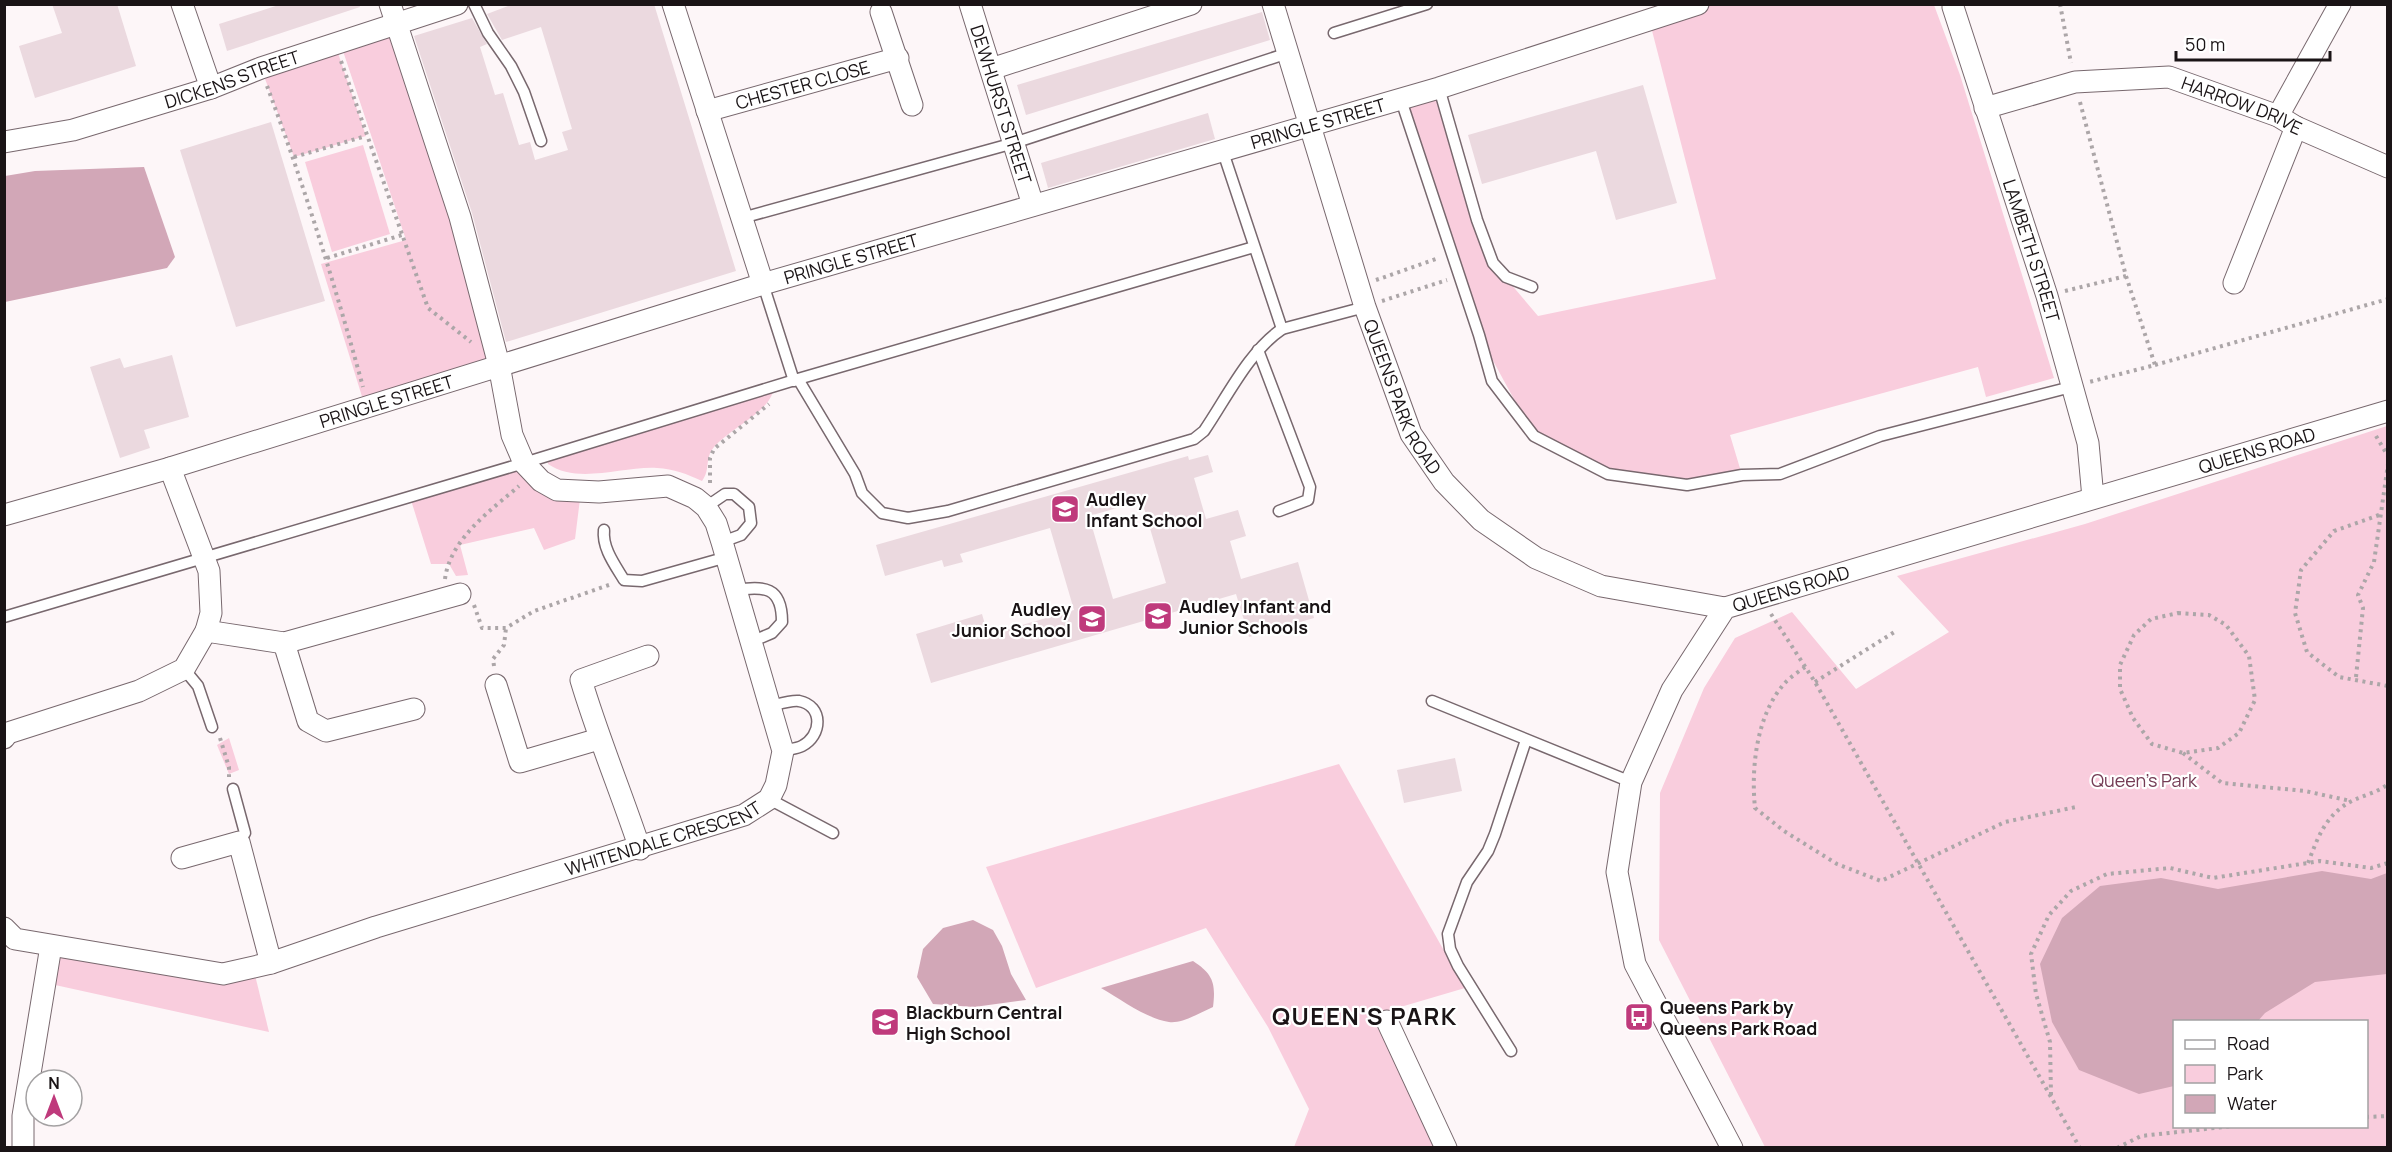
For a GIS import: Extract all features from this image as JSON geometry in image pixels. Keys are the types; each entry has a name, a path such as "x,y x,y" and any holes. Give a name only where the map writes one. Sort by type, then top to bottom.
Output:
{"street":[{"path":"390,4 460,217 499,365 512,435 529,469 556,490 599,492 668,486 700,502"},
{"name":"DICKENS STREET","path":"4,142 73,130 211,88 261,68 457,4"},
{"path":"673,4 763,284"},
{"name":"DEWHURST STREET","path":"970,4 1033,205"},
{"path":"991,69 1191,4"},
{"name":"QUEENS PARK ROAD","path":"1273,4 1365,307 1411,434 1444,482 1481,520 1536,558 1601,586 1725,608"},
{"name":"PRINGLE STREET","path":"4,516 170,468 763,284 1401,100 1698,4"},
{"path":"2278,116 2340,4"},
{"name":"LAMBETH STREET","path":"1953,7 2047,296 2088,443 2093,498"},
{"path":"184,10 211,88"},
{"path":"881,12 912,105"},
{"name":"CHESTER CLOSE","path":"707,111 898,58"},
{"name":"HARROW DRIVE","path":"1985,108 2075,82 2169,77 2278,116 2296,127 2388,167"},
{"path":"2234,283 2296,127"},
{"name":"QUEENS ROAD","path":"1732,1148 1635,964 1617,872 1631,782 1672,690 1725,608 2388,411"},
{"path":"4,738 8,733 139,691 184,669 206,631 211,613 209,571 170,468"},
{"name":"WHITENDALE CRESCENT","path":"4,928 15,939 223,974 271,963 376,927 640,849 744,815 769,800 776,785 783,751 716,523 700,502"},
{"path":"206,631 284,643 453,596"},
{"path":"284,643 308,721 326,731 414,709"},
{"path":"640,849 608,755 599,739 581,680 648,656"},
{"path":"496,685 520,762 599,739"},
{"path":"182,858 239,842 271,963"},
{"path":"23,1148 22,1116 51,946"},
{"path":"1387,1021 1446,1148"}],"lane":[{"path":"474,4 488,33 511,66 524,92 541,141"},
{"path":"1334,33 1427,4"},
{"path":"742,218 1014,143 1288,53"},
{"path":"1439,88 1493,263 1506,277 1532,287"},
{"path":"1401,100 1492,381 1534,436 1608,474 1687,485 1742,475 1780,474 1880,436 2072,387"},
{"path":"1223,152 1282,329"},
{"path":"4,617 204,558 529,469 796,380 1254,247"},
{"path":"763,284 796,380 855,474 862,493 882,513 908,518 948,511 1194,439 1204,431 1258,350 1270,336 1282,329 1365,307"},
{"path":"1258,350 1310,487 1308,500 1279,511"},
{"path":"604,530 603,538 610,556 624,580 642,581 724,550 751,523 748,507 734,494 725,494 700,502"},
{"path":"734,590 759,586 774,595 782,608 782,622 772,633 751,642"},
{"path":"184,669 198,686 212,727"},
{"path":"771,706 798,701 811,706 818,716 818,728 811,739 801,746 783,751"},
{"path":"1432,701 1631,782"},
{"path":"1511,1051 1458,966 1450,949 1448,934 1467,882 1488,851 1495,834 1526,740"},
{"path":"232,789 245,833 239,842"},
{"path":"769,800 833,833"}],"path":[{"path":"2060,4 2075,82 2126,276 2155,365"},
{"path":"335,44 428,308 472,343"},
{"path":"261,68 294,157 327,258 368,405"},
{"path":"294,157 366,135"},
{"path":"327,258 402,235"},
{"path":"1358,286 1452,254"},
{"path":"1365,307 1459,275"},
{"path":"2047,296 2126,276"},
{"path":"2072,387 2388,299"},
{"path":"700,502 710,483 710,458 714,449 768,405 774,397 774,387"},
{"path":"2356,677 2363,608 2358,595 2374,562 2388,464"},
{"path":"529,469 483,516 455,550 445,576 453,596 475,605 482,628 506,628 534,611 624,580"},
{"path":"2379,515 2334,531 2301,570 2295,613 2307,652 2339,676 2388,686"},
{"path":"1760,597 1815,682 2080,1148"},
{"path":"2183,753 2218,748 2239,733 2255,700 2249,656 2226,626 2209,615 2178,613 2151,619 2134,635 2120,665 2120,689 2133,718 2152,744 2183,753 2222,783 2305,790 2351,801"},
{"path":"496,685 493,659 504,645 506,628"},
{"path":"1815,682 1896,631"},
{"path":"1805,667 1784,683 1773,700 1761,729 1752,783 1755,808 1784,831 1837,864 1881,881 2005,822 2076,807"},
{"path":"212,727 220,738 232,789"},
{"path":"2307,863 2322,825 2351,801 2388,784"},
{"path":"2051,1096 2050,1042 2036,994 2031,954 2049,915 2071,891 2107,874 2169,867 2212,878 2320,861 2371,868 2388,863"},
{"path":"2368,1117 2388,1116"},
{"path":"2117,1148 2141,1136 2215,1128"}],"green space":[{"path":"1711,4 1934,5 1960,75 2054,378 1986,397 1978,367 1730,435 1742,475 1687,485 1608,474 1534,436 1479,335 1401,100 1439,88 1493,263 1538,316 1716,279 1649,19"},
{"path":"391,28 499,365 364,403 321,264 406,240 341,45"},
{"path":"335,44 366,136 294,157 261,68"},
{"path":"363,145 390,234 332,252 305,162"},
{"path":"773,392 763,407 714,447 702,481 680,472 663,469 644,468 587,474 560,470 548,464 548,460"},
{"name":"Queen's Park","path":"2387,426 2387,1147 1765,1147 1659,940 1660,793 1704,688 1735,638 1792,612 1856,689 1949,632 1897,576 2085,524"},
{"path":"524,463 581,491 575,539 544,550 534,528 460,545 468,575 456,576 449,564 431,564 410,497"},
{"path":"229,738 239,770 229,774 217,745"},
{"path":"1339,764 1465,988 1370,1016 1453,1147 1294,1147 1309,1109 1268,1027 1206,928 1036,988 986,867"},
{"path":"51,946 253,967 269,1032 46,983"}],"water":[{"path":"144,167 175,257 167,268 5,302 5,176 35,171"},
{"path":"2322,871 2371,879 2387,873 2387,974 2315,982 2265,1013 2259,1020 2173,1020 2173,1086 2139,1094 2079,1070 2052,1022 2040,964 2062,918 2100,886 2161,878 2218,889"},
{"path":"973,920 993,930 1002,946 1011,974 1026,1000 974,1007 933,1004 917,977 923,949 943,928"},
{"path":"1193,961 1205,970 1212,980 1213,1007 1180,1021 1169,1022 1151,1017 1101,988"}],"building":[{"path":"52,4 117,4 136,66 35,98 19,46 62,33"},
{"path":"282,4 359,4 360,7 227,51 219,24"},
{"path":"513,4 654,4 736,271 506,342 472,213 414,36 472,18 487,44 480,47 495,95 503,93 519,145 530,142 535,160 568,150 562,132 572,129 541,27 502,40 487,14"},
{"path":"1262,12 1270,40 1026,115 1017,85"},
{"path":"1643,85 1677,203 1616,220 1596,151 1482,184 1468,135"},
{"path":"1208,113 1215,139 1048,188 1041,163"},
{"path":"271,122 325,301 236,327 180,150"},
{"path":"172,355 189,417 144,430 150,448 120,458 90,367 120,358 124,368"},
{"path":"1208,455 1213,472 1194,478 1206,519 1238,510 1246,536 1230,541 1241,579 1298,562 1314,618 1249,637 1236,594 931,683 916,634 982,614 988,635 1074,610 1050,528 960,554 963,562 944,567 942,560 885,576 876,545 1188,456 1189,460","holes":["1142,501 1166,583 1113,599 1089,516"]},
{"path":"1455,758 1462,791 1404,803 1397,770"}],"place":[{"name":"Audley Infant School","path":"1065,509"},
{"name":"Audley Infant and Junior Schools","path":"1158,616"},
{"name":"Audley Junior School","path":"1092,619"},
{"name":"Queens Park by Queens Park Road","path":"1639,1017"},
{"name":"Blackburn Central High School","path":"885,1022"}],"district":[{"name":"QUEEN'S PARK","path":"1365,1015"}]}
